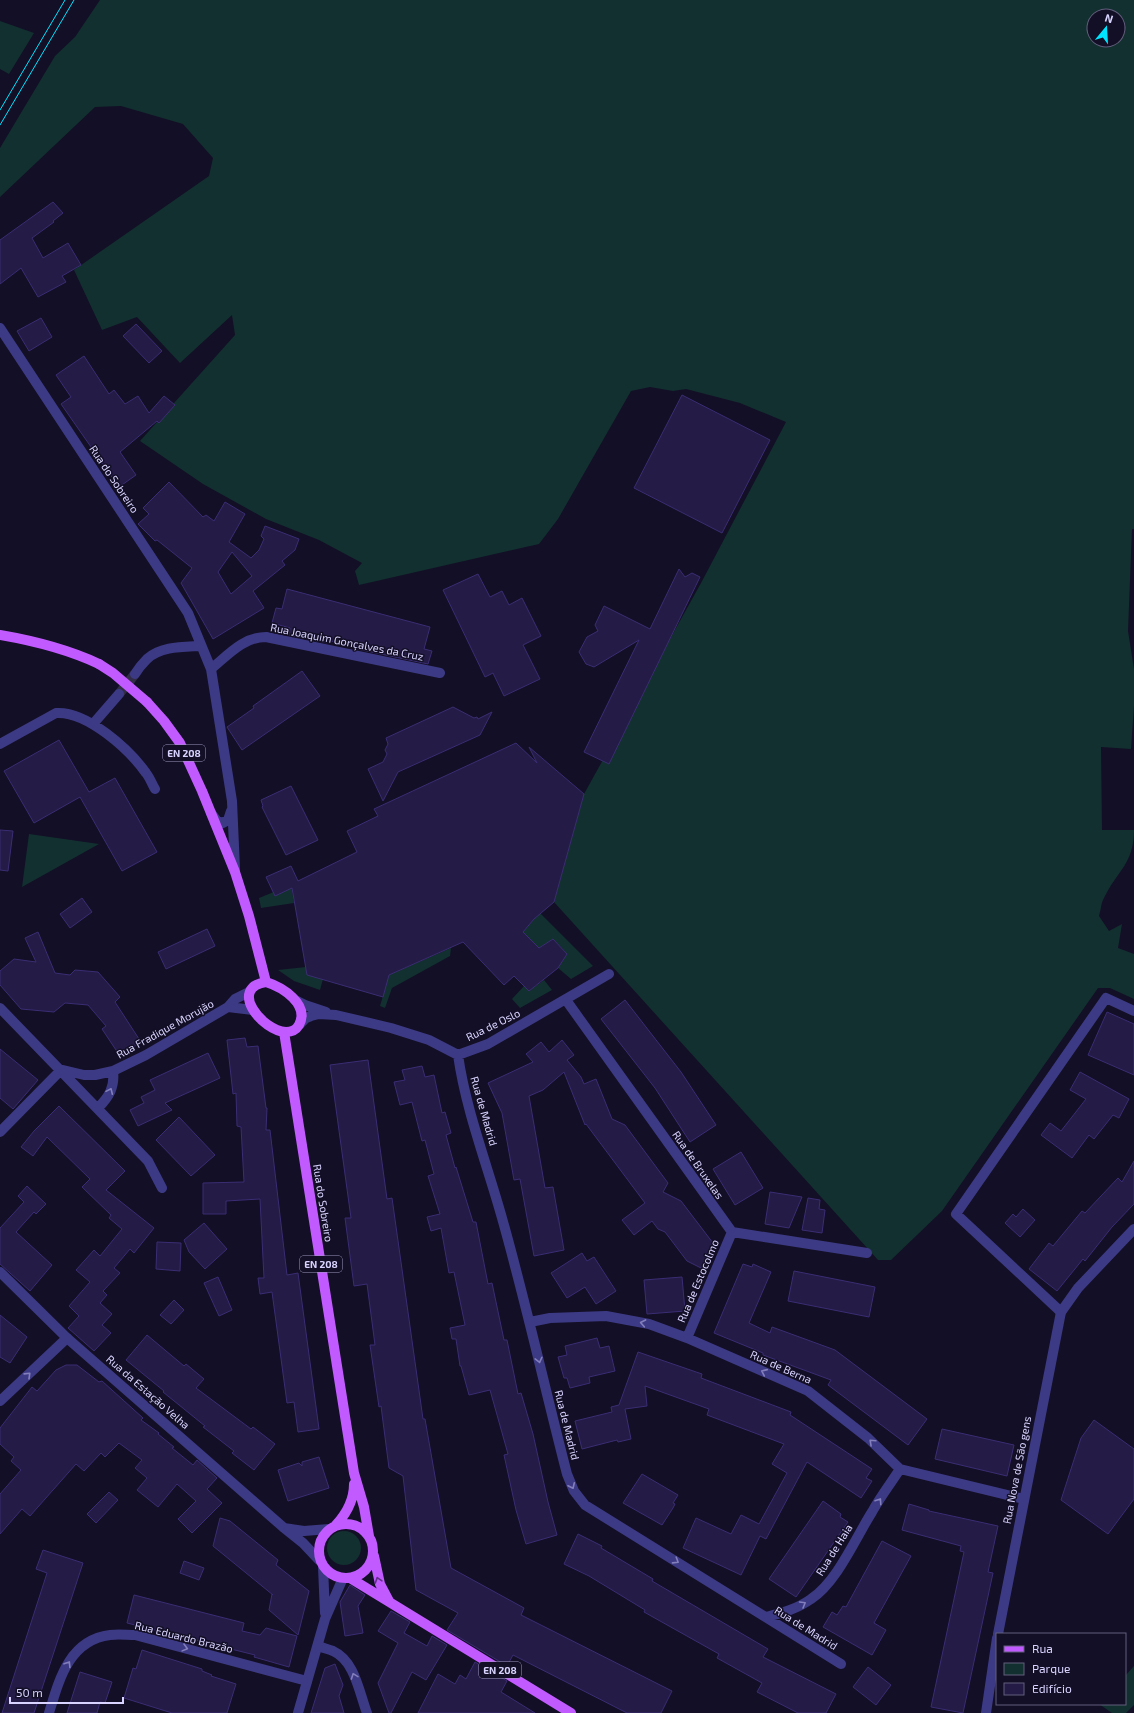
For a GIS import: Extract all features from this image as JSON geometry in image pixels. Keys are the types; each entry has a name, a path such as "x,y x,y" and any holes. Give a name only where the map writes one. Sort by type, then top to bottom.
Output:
{"main road":[{"name":"EN 208","path":"0,635 48,645 74,653 99,664 113,673 147,702 164,721 180,744 235,872"},
{"name":"Rua do Sobreiro","path":"235,872 249,916 266,982"},
{"path":"266,982 282,988 295,1000 300,1008 301,1018 299,1025 292,1032 284,1032 268,1025 256,1015 253,1010 249,998 249,992 252,986 258,983 266,982"},
{"name":"Rua do Sobreiro","path":"284,1032 354,1473 364,1507 369,1536"},
{"name":"Rua do Sobreiro","path":"332,1527 346,1513 354,1495 354,1473"},
{"path":"369,1536 363,1529 354,1525 345,1523 332,1527 323,1535 319,1543 318,1551 321,1563 328,1573 346,1578 392,1604"},
{"name":"EN 208","path":"369,1536 380,1584 392,1604 571,1713"},
{"path":"346,1578 359,1575 366,1569 371,1562 373,1552"}],"street":[{"name":"Rua do Sobreiro","path":"0,328 188,613 211,669 232,801 235,872"},
{"path":"0,334 9,342"},
{"name":"Rua Joaquim Gonçalves da Cruz","path":"211,669 247,640 256,637 266,637 440,672"},
{"path":"134,674 147,659 159,652 172,648 201,646"},
{"path":"93,724 118,694"},
{"path":"0,744 56,714 64,713 72,715 93,724 108,735 135,760 146,773 155,789"},
{"name":"Rua do Sobreiro","path":"209,811 217,821 226,822 231,814 232,801"},
{"name":"Rua de Oslo","path":"299,1025 306,1018 319,1014 336,1016 391,1028 429,1040 458,1055 488,1044 609,974"},
{"name":"Rua Fradique Morujão","path":"61,1070 84,1075 95,1075 113,1071 146,1055 228,1007 235,999 249,992"},
{"path":"1134,1011 1106,998 956,1214 1061,1312 1078,1288 1134,1229"},
{"name":"Rua de Oslo","path":"295,1000 336,1016"},
{"name":"Rua de Bruxelas","path":"566,1000 732,1232"},
{"name":"Rua Fradique Morujão","path":"228,1007 253,1010"},
{"path":"0,1008 148,1161 162,1188"},
{"name":"Rua de Madrid","path":"458,1055 462,1083 502,1218 530,1322 567,1474 574,1490 585,1505 841,1664"},
{"path":"0,1132 61,1070"},
{"name":"Rua Fradique Morujão","path":"98,1108 110,1094 113,1085 113,1071"},
{"path":"732,1232 867,1253"},
{"name":"Rua de Estocolmo","path":"687,1338 732,1232"},
{"name":"Rua da Estação Velha","path":"0,1272 67,1338 282,1527 304,1543 321,1563"},
{"name":"Rua Nova de São gens","path":"998,1633 1061,1312"},
{"name":"Rua de Berna","path":"530,1322 550,1318 606,1316 649,1324 687,1338 808,1392 868,1438 900,1469"},
{"path":"0,1401 67,1338"},
{"path":"900,1469 1024,1499"},
{"name":"Rua de Haia","path":"766,1617 795,1609 813,1599 827,1584 839,1567 872,1510 900,1469"},
{"path":"282,1527 304,1530 332,1527"},
{"path":"321,1563 325,1592 325,1619"},
{"path":"298,1713 325,1619 346,1578"},
{"name":"Rua Eduardo Brazão","path":"49,1713 60,1678 66,1665 86,1643 110,1635 135,1635 307,1681"},
{"path":"986,1713 996,1645"},
{"path":"318,1646 333,1651 343,1658 350,1668 367,1713"}],"green space":[{"path":"100,0 1134,0 1134,529 1132,529 1128,631 1134,669 1134,706 1131,749 1101,747 1102,830 1134,830 1133,842 1128,859 1104,898 1099,916 1109,931 1122,924 1118,948 1134,954 1134,999 1110,988 1098,988 942,1211 891,1260 878,1260 554,902 584,794 701,583 786,422 740,403 686,389 673,391 650,387 631,391 558,519 539,544 359,585 355,571 362,563 319,540 266,519 203,484 140,441 235,335 232,315 180,363 137,317 102,330 74,270 209,176 213,158 183,124 121,106 95,107 0,197 0,148 55,56 75,37"},
{"path":"0,21 34,33 9,74 0,69"},
{"path":"29,834 99,844 22,887"},
{"path":"291,885 294,903 261,908 259,898"},
{"path":"540,913 593,966 571,979 558,968 567,954 553,939 539,948 523,932"},
{"path":"451,948 450,956 392,988 385,1008 380,1006 389,975"},
{"path":"306,967 323,979 320,990 294,981 278,970"},
{"path":"544,980 552,990 520,1008 512,999 524,986 529,991"},
{"path":"347,1531 354,1533 359,1538 361,1548 359,1558 354,1563 341,1565 334,1563 329,1558 327,1545 329,1538 334,1533"},
{"path":"1134,1666 1134,1705 1126,1713 1112,1713 1100,1705 1126,1705 1126,1675"}],"building":[{"path":"53,202 63,213 53,221 54,222 32,238 43,258 68,243 81,265 62,276 66,282 38,297 21,268 0,284 0,240"},
{"path":"41,318 52,337 29,351 17,331"},
{"path":"136,324 162,351 149,363 123,336"},
{"path":"84,356 109,394 114,390 125,404 138,396 149,413 164,396 175,405 159,423 157,421 120,452 136,475 119,487 61,404 71,397 56,375"},
{"path":"682,395 770,440 722,533 634,488"},
{"path":"169,482 203,517 206,515 214,521 225,502 245,514 229,542 251,558 259,550 264,539 261,536 265,526 299,539 295,550 282,561 285,565 253,591 264,608 213,639 181,583 192,568 157,540 155,541 138,524 149,514 143,508","holes":["232,552 252,576 231,594 218,572"]},
{"path":"679,569 685,577 692,573 700,577 609,764 584,752 639,640 594,667 586,664 579,652 587,637 598,631 595,625 604,606 650,629"},
{"path":"478,574 490,597 502,591 509,605 522,598 541,636 523,645 540,679 504,696 493,673 485,677 443,590"},
{"path":"287,589 430,627 424,649 432,651 428,664 362,650 328,640 327,643 289,635 290,628 272,623 276,608 282,609"},
{"path":"302,671 320,696 242,750 227,727 254,708 253,706"},
{"path":"453,707 474,718 477,717 478,719 492,712 480,735 398,772 383,801 368,769 383,762 387,754 385,750 388,744 386,738"},
{"path":"59,740 89,792 115,778 157,852 122,871 80,797 34,823 4,771"},
{"path":"516,743 537,763 529,747 584,794 554,902 534,919 523,932 539,948 553,939 567,954 558,968 529,991 514,976 504,985 463,942 389,975 383,997 307,975 292,888 275,896 266,877 291,866 298,881 357,852 347,831 378,816 374,809"},
{"path":"291,786 318,840 286,855 262,807 261,800"},
{"path":"0,830 13,831 8,871 0,870"},
{"path":"82,898 92,912 70,928 60,914"},
{"path":"207,929 215,946 166,969 158,952"},
{"path":"38,932 55,973 70,975 75,970 98,972 120,997 115,1002 141,1042 120,1056 102,1029 106,1026 88,1005 65,1003 54,1012 21,1009 0,985 0,971 14,959 36,962 25,938"},
{"path":"625,1000 681,1072 716,1125 690,1142 655,1088 601,1019"},
{"path":"1107,1012 1134,1024 1134,1075 1088,1055"},
{"path":"245,1038 247,1047 258,1046 267,1108 266,1130 270,1130 287,1275 298,1273 319,1429 298,1432 294,1402 287,1403 272,1292 260,1294 258,1278 264,1278 260,1199 226,1201 226,1214 203,1214 203,1183 244,1182 241,1127 237,1126 236,1093 233,1094 227,1040"},
{"path":"562,1040 574,1055 567,1060 581,1077 584,1084 596,1079 612,1119 625,1125 668,1183 663,1192 681,1201 713,1243 701,1268 687,1261 665,1232 658,1229 652,1221 634,1235 622,1220 645,1203 586,1124 585,1125 564,1072 543,1090 529,1096 545,1188 553,1187 564,1250 534,1256 520,1179 514,1180 502,1113 488,1083 533,1062 526,1054 541,1042 549,1052"},
{"path":"0,1049 38,1080 13,1109 0,1098"},
{"path":"208,1053 220,1078 165,1103 172,1110 138,1126 130,1110 144,1103 141,1097 155,1090 150,1080"},
{"path":"368,1060 387,1199 392,1198 423,1419 425,1419 451,1568 524,1608 521,1615 672,1691 661,1713 627,1713 513,1655 507,1666 447,1630 458,1613 416,1590 403,1476 389,1468 381,1406 379,1407 370,1345 375,1345 367,1284 354,1286 345,1218 351,1218 330,1065"},
{"path":"422,1066 425,1077 434,1075 442,1113 445,1112 451,1133 446,1135 473,1222 476,1222 488,1284 492,1283 504,1340 507,1340 518,1394 521,1393 533,1434 557,1535 526,1544 516,1510 504,1455 508,1454 490,1390 469,1395 460,1366 456,1339 452,1339 450,1328 465,1325 454,1272 449,1273 441,1228 431,1231 427,1217 440,1214 428,1176 434,1174 425,1140 422,1141 412,1102 400,1105 394,1082 405,1080 402,1070"},
{"path":"1080,1072 1129,1099 1119,1118 1113,1115 1094,1139 1089,1135 1072,1158 1041,1135 1050,1123 1061,1131 1086,1099 1070,1090"},
{"path":"59,1106 125,1171 106,1190 154,1228 134,1253 130,1249 114,1268 120,1273 103,1291 107,1295 100,1303 112,1314 102,1325 111,1333 94,1351 68,1328 79,1316 69,1306 90,1282 76,1270 94,1250 100,1256 122,1229 109,1218 111,1215 82,1187 90,1179 47,1137 33,1156 21,1147 34,1131"},
{"path":"179,1117 215,1155 191,1176 156,1140"},
{"path":"741,1152 763,1188 735,1205 713,1169"},
{"path":"1134,1161 1134,1204 1112,1227 1085,1261 1083,1259 1057,1291 1029,1269 1049,1243 1053,1246 1082,1211 1085,1213 1118,1178 1122,1182"},
{"path":"27,1186 46,1204 36,1214 34,1212 16,1232 52,1265 30,1291 0,1264 0,1228 24,1202 18,1196"},
{"path":"770,1192 802,1197 789,1228 765,1224"},
{"path":"808,1198 820,1200 819,1209 825,1210 822,1233 802,1230"},
{"path":"1023,1209 1035,1220 1020,1237 1005,1223 1013,1214 1016,1217"},
{"path":"204,1223 227,1249 205,1269 189,1252 184,1240"},
{"path":"157,1242 181,1243 180,1271 156,1269"},
{"path":"582,1253 587,1261 594,1257 616,1291 596,1304 585,1287 567,1298 551,1273"},
{"path":"743,1264 752,1267 753,1264 771,1272 749,1323 770,1333 772,1327 835,1350 927,1419 908,1445 828,1385 831,1380 763,1355 763,1353 714,1333"},
{"path":"794,1271 875,1287 869,1317 788,1301"},
{"path":"218,1277 232,1310 219,1316 204,1283"},
{"path":"682,1277 685,1311 647,1314 644,1280"},
{"path":"174,1300 184,1310 171,1324 160,1315"},
{"path":"0,1315 27,1337 10,1363 0,1357"},
{"path":"147,1335 184,1366 186,1364 204,1379 196,1388 251,1429 253,1427 275,1444 254,1470 232,1453 234,1451 203,1427 205,1426 126,1360"},
{"path":"597,1338 600,1348 609,1346 615,1371 589,1377 590,1383 570,1388 567,1378 564,1378 558,1357 567,1355 565,1346"},
{"path":"638,1352 702,1374 701,1378 791,1412 790,1415 872,1469 866,1478 872,1481 861,1498 807,1462 766,1539 760,1536 741,1575 683,1548 696,1518 731,1534 741,1515 759,1524 787,1473 772,1464 784,1444 707,1415 709,1409 645,1386 647,1406 625,1409 631,1439 618,1442 617,1440 582,1449 575,1421 612,1412 611,1407 619,1405"},
{"path":"66,1365 77,1365 99,1382 102,1381 143,1418 141,1420 159,1433 158,1434 174,1447 172,1448 193,1465 197,1460 217,1478 207,1489 222,1503 192,1533 178,1519 196,1501 177,1484 158,1507 137,1490 147,1478 135,1468 142,1460 119,1443 105,1457 101,1453 84,1471 76,1464 30,1516 22,1509 0,1534 0,1494 21,1470 11,1461 14,1457 0,1444 0,1428 32,1387 37,1391 56,1370"},
{"path":"1094,1420 1134,1449 1134,1499 1108,1534 1061,1500 1081,1438"},
{"path":"942,1429 1014,1445 1007,1476 935,1459"},
{"path":"319,1457 329,1488 288,1501 278,1470 299,1463 302,1466 302,1462"},
{"path":"642,1474 678,1495 673,1503 675,1504 673,1508 662,1525 623,1503"},
{"path":"109,1492 118,1500 96,1523 87,1514"},
{"path":"823,1501 841,1514 840,1517 848,1522 796,1597 769,1579"},
{"path":"909,1504 929,1511 998,1526 988,1572 993,1573 963,1713 931,1707 964,1552 960,1551 961,1546 902,1530"},
{"path":"220,1518 230,1521 278,1560 276,1565 309,1591 298,1635 269,1610 272,1594 213,1546"},
{"path":"578,1534 602,1546 601,1548 653,1579 652,1581 768,1649 763,1657 836,1694 826,1713 798,1713 757,1692 762,1683 717,1658 719,1654 644,1612 645,1610 589,1576 564,1564"},
{"path":"882,1541 911,1556 874,1623 886,1630 872,1655 823,1627 832,1612 837,1615 843,1606 846,1607"},
{"path":"43,1550 83,1563 34,1713 2,1713 47,1573 36,1569"},
{"path":"184,1561 204,1568 199,1580 180,1573"},
{"path":"350,1585 365,1595 358,1606 363,1633 345,1636 340,1602"},
{"path":"134,1595 244,1623 242,1631 260,1635 266,1628 297,1636 289,1667 254,1657 255,1655 127,1623"},
{"path":"391,1611 410,1622 404,1633 427,1646 432,1636 447,1645 426,1680 412,1672 391,1713 389,1713 378,1683 398,1643 378,1631"},
{"path":"142,1650 202,1669 202,1671 212,1675 211,1676 236,1684 227,1713 172,1713 124,1698 133,1668 136,1669"},
{"path":"475,1662 507,1681 501,1692 535,1713 418,1713 438,1674 455,1684 460,1675 466,1679"},
{"path":"335,1664 343,1685 339,1696 344,1713 311,1713 325,1668"},
{"path":"868,1667 891,1685 876,1705 853,1687"},
{"path":"80,1672 112,1682 105,1703 100,1702 97,1713 67,1713"}],"tunnel":[{"path":"119,694 135,674"}],"tram line":[{"path":"0,110 65,0"},
{"path":"0,125 74,0"}]}
